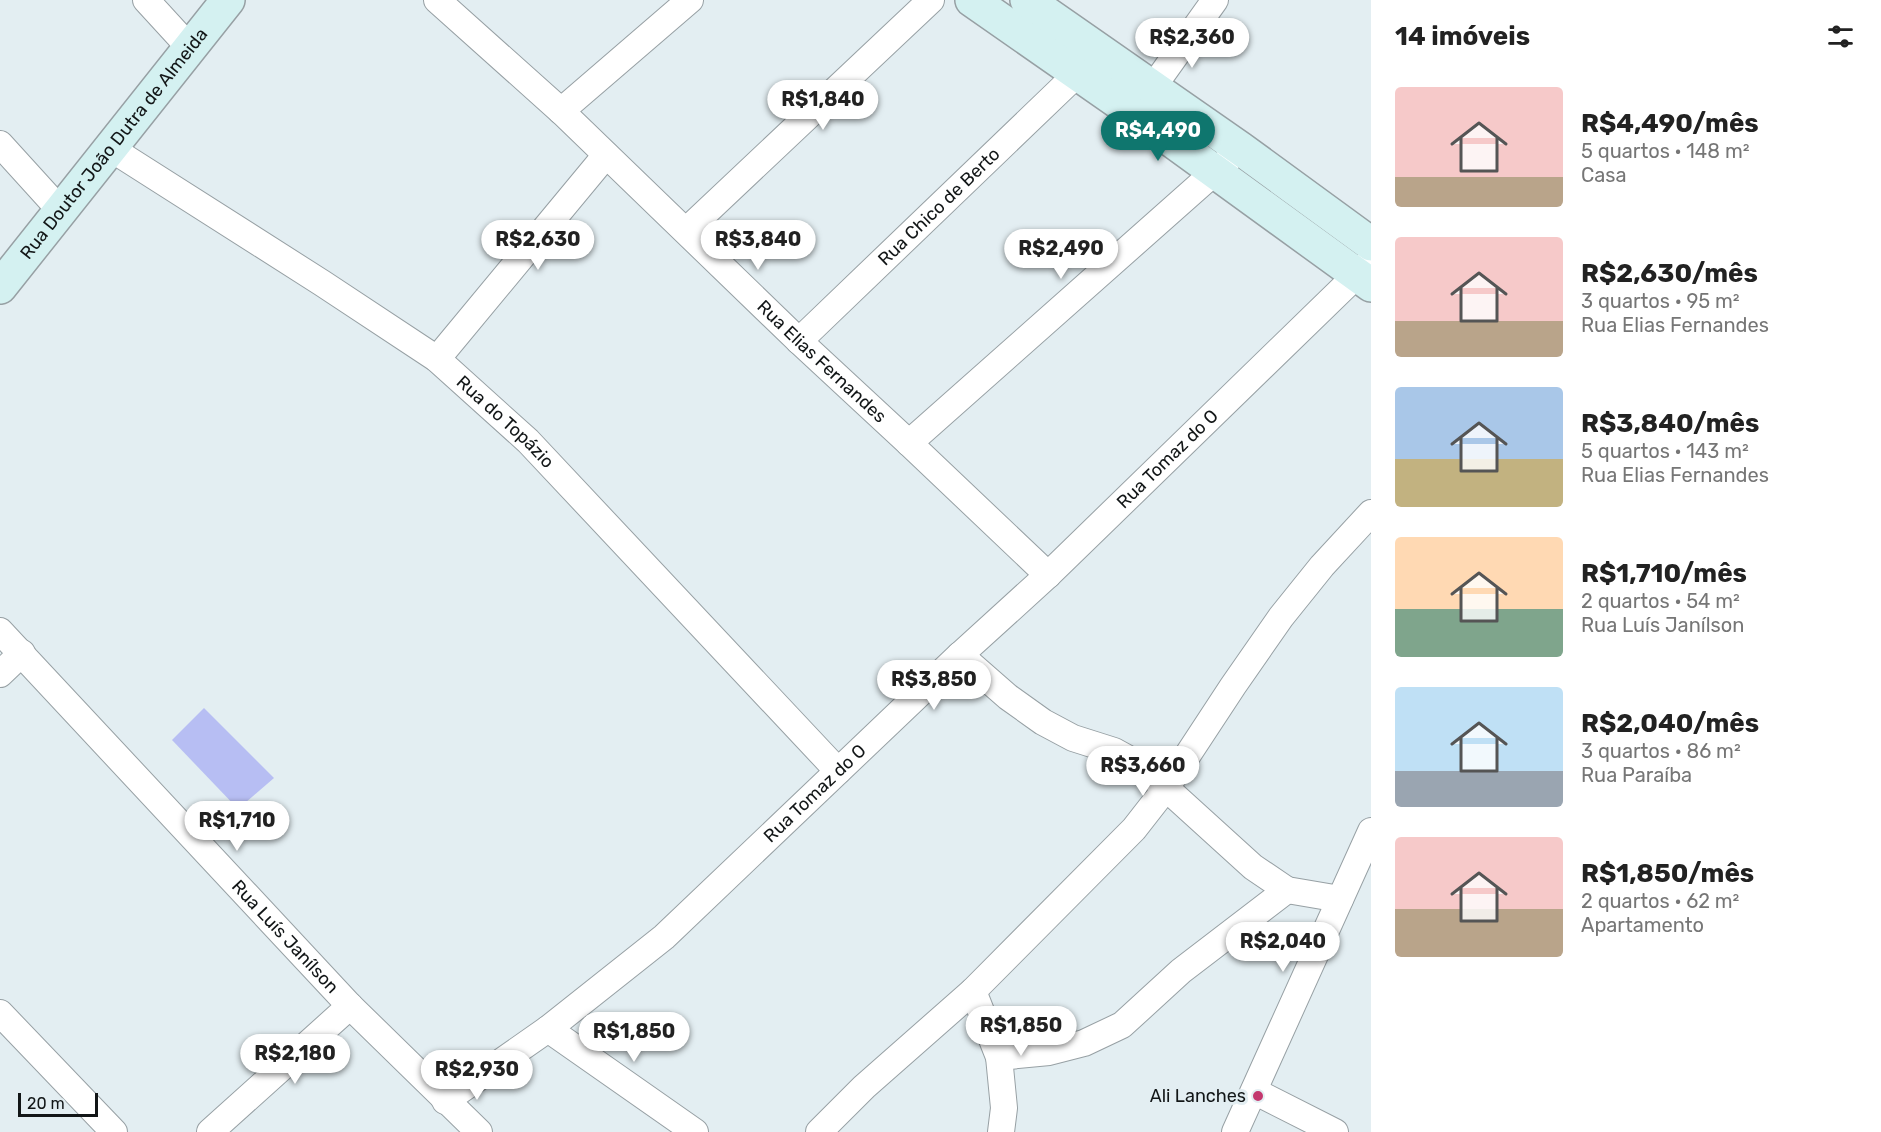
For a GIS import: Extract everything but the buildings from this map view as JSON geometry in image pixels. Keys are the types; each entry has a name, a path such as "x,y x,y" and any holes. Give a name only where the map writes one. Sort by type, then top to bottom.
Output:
{"main road":[{"name":"Rua Doutor João Dutra de Almeida","path":"0,286 228,0"},
{"path":"972,0 1216,172 1366,274"},
{"path":"1027,0 1241,149 1371,244"}],"street":[{"path":"146,0 190,48"},
{"name":"Rua Elias Fernandes","path":"437,0 561,111 799,341 1047,575"},
{"path":"561,111 690,0"},
{"path":"686,231 931,0"},
{"path":"1134,113 1215,0"},
{"name":"Rua Chico de Berto","path":"799,341 1077,74"},
{"path":"0,144 60,210"},
{"name":"Rua do Topázio","path":"110,148 437,359 528,441 838,771"},
{"path":"909,443 1241,149"},
{"path":"437,359 606,154"},
{"name":"Rua Tomaz do O","path":"446,1101 548,1029 664,937 1366,274"},
{"path":"819,1132 864,1087 973,992 1134,829 1166,788 1281,617 1322,566 1371,513"},
{"name":"Rua Luís Janílson","path":"0,631 350,1006 478,1132"},
{"path":"0,674 22,653"},
{"path":"960,656 1008,697 1043,722 1074,738 1114,751 1134,762 1254,867 1287,890 1340,899"},
{"path":"1235,1132 1371,831"},
{"path":"999,1057 1049,1052 1084,1043 1122,1025 1181,971 1287,890"},
{"path":"973,992 999,1057 1004,1108 1001,1132"},
{"path":"210,1132 350,1006"},
{"path":"0,1013 114,1132"},
{"path":"548,1029 695,1132"},
{"path":"1254,1091 1335,1132"}],"water":[{"path":"204,708 274,778 238,809 172,740"}],"place":[{"name":"Ali Lanches","path":"1258,1096"}]}
